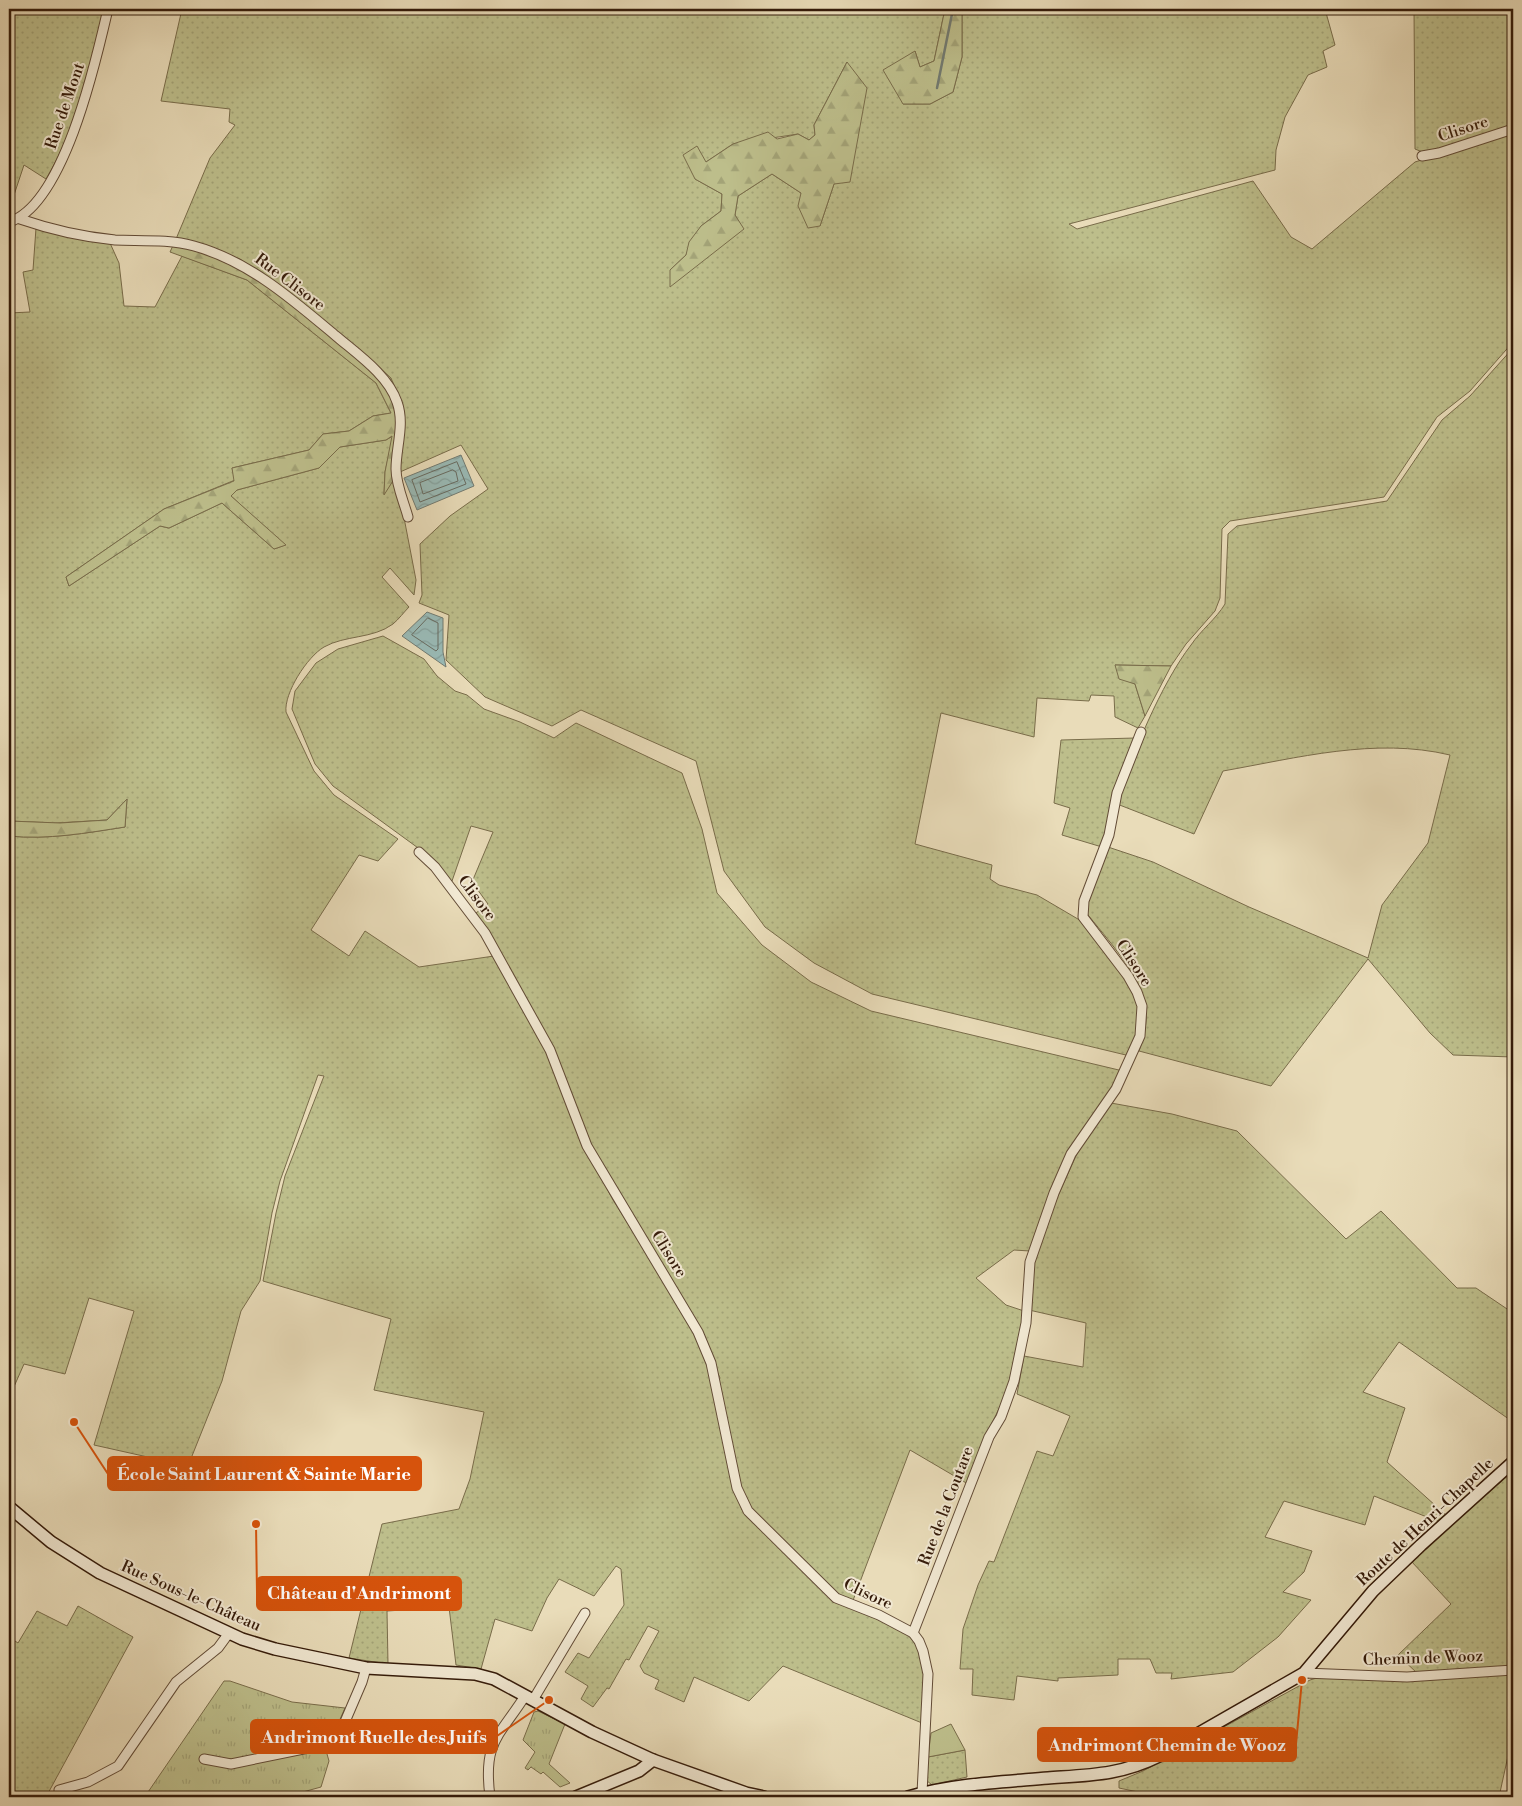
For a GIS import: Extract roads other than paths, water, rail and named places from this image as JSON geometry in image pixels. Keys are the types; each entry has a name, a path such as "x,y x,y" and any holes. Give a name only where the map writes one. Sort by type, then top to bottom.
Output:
{"street":[{"name":"Rue de Mont","path":"20,219 34,206 65,156 95,63 108,9"},
{"name":"Clisore","path":"1422,156 1439,154 1513,129"},
{"path":"9,222 20,219"},
{"name":"Rue Clisore","path":"20,219 45,227 113,239 168,242 193,246 226,256 252,270 356,353 389,386 397,401 401,416 396,469 408,517"},
{"name":"Clisore","path":"1041,1231 1071,1154 1116,1089 1140,1036 1142,1006 1137,992 1128,976 1083,917 1084,901 1109,835 1116,793 1140,732"},
{"name":"Clisore","path":"419,852 435,867 485,933 550,1050 588,1146 698,1332 711,1363 733,1474 745,1506 836,1598 879,1615 913,1633"},
{"name":"Rue de la Coutare","path":"913,1633 989,1437 1000,1417 1014,1380 1026,1323 1030,1262 1041,1231"},
{"name":"Route de Henri-Chapelle","path":"908,1797 984,1783 1106,1774 1137,1767 1304,1674 1373,1591 1513,1462"},
{"name":"Rue Sous-le-Château","path":"9,1507 71,1556 139,1592 228,1633 276,1649 366,1668 475,1674 494,1679 529,1698"},
{"path":"490,1797 488,1772 492,1744 529,1698 584,1613"},
{"path":"60,1790 88,1782 118,1766 176,1682 218,1648 228,1633"},
{"path":"913,1633 924,1652 928,1674 922,1793"},
{"path":"204,1759 231,1764 328,1744 341,1731 366,1668"},
{"name":"Chemin de Wooz","path":"1304,1674 1407,1677 1513,1670"},
{"path":"529,1698 592,1732 653,1760 746,1793 764,1797"},
{"path":"576,1797 639,1771 653,1760"}],"water":[{"path":"461,455 474,486 417,510 404,478"},
{"path":"427,612 443,618 443,652 446,667 402,636"}],"waterway":[{"path":"937,88 953,9"}],"place":[{"name":"École Saint Laurent & Sainte Marie","path":"74,1422"},
{"name":"Château d'Andrimont","path":"256,1524"},
{"name":"Andrimont Chemin de Wooz","path":"1302,1680"},
{"name":"Andrimont Ruelle des Juifs","path":"549,1700"}]}
